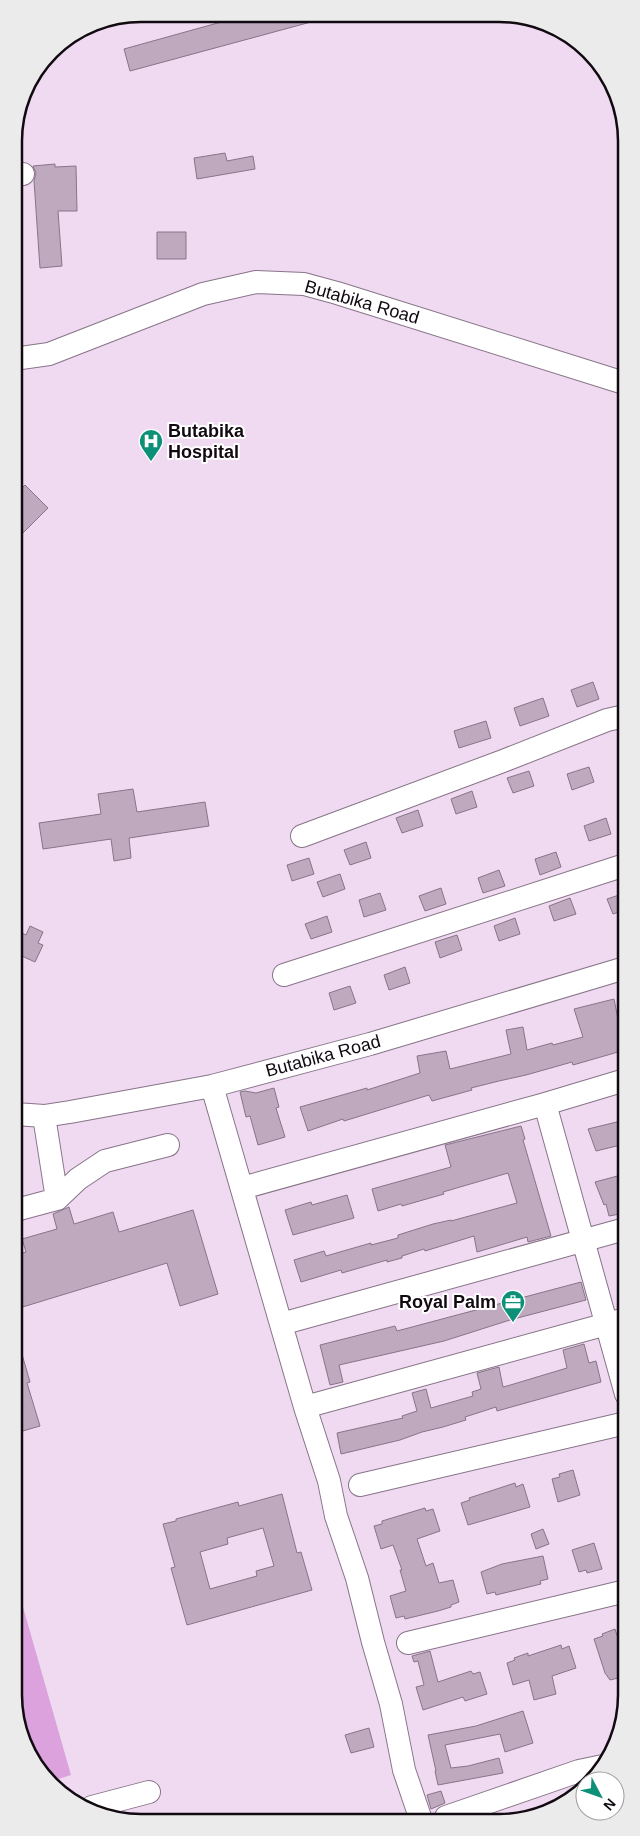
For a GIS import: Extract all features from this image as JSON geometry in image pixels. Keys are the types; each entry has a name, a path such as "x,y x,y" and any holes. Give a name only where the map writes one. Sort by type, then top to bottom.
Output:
{"street":[{"name":"Butabika Road","path":"23,358 49,354 203,294 256,282 304,284 337,293 618,381"},
{"path":"302,836 607,720 618,718"},
{"path":"284,975 618,867"},
{"name":"Butabika Road","path":"22,1115 44,1116 212,1086 370,1044 617,970"},
{"path":"242,1188 617,1082"},
{"path":"212,1086 328,1481 336,1516 357,1578 372,1642 391,1704 404,1770 419,1814"},
{"path":"305,1407 616,1322 583,1240 544,1104"},
{"path":"44,1116 57,1199"},
{"path":"22,1208 57,1199 78,1179 106,1161 168,1145"},
{"path":"281,1324 617,1231"},
{"path":"360,1485 617,1424"},
{"path":"408,1643 617,1593"},
{"path":"455,1814 592,1768"},
{"path":"99,1805 149,1792"}],"shaded area":[{"path":"22,1604 71,1775 57,1779 43,1761 29,1733 22,1694"}],"building":[{"path":"221,22 311,22 130,71 124,49"},
{"path":"225,153 227,161 253,156 255,169 197,179 194,158"},
{"path":"55,164 55,167 76,166 77,211 58,211 62,266 40,268 34,181 36,173 33,166"},
{"path":"157,232 186,232 186,259 157,259"},
{"path":"25,485 48,508 23,533 23,487"},
{"path":"593,682 599,699 577,707 571,690"},
{"path":"543,698 549,716 520,726 514,708"},
{"path":"486,721 491,738 459,748 454,731"},
{"path":"589,767 594,782 572,790 567,774"},
{"path":"529,771 534,786 513,793 507,778"},
{"path":"133,789 137,812 205,802 209,826 129,838 131,858 114,861 111,839 43,849 39,823 101,814 98,794"},
{"path":"472,791 477,807 456,814 451,799"},
{"path":"418,810 423,826 402,833 396,818"},
{"path":"606,818 611,834 589,841 584,826"},
{"path":"366,842 371,858 350,865 344,850"},
{"path":"556,852 561,867 540,875 535,859"},
{"path":"309,858 314,874 292,881 287,865"},
{"path":"499,870 505,886 483,893 478,878"},
{"path":"340,874 345,889 323,897 317,882"},
{"path":"441,888 446,904 425,911 419,896"},
{"path":"380,893 386,910 364,917 359,900"},
{"path":"618,895 618,912 613,914 607,899"},
{"path":"570,898 576,914 554,921 549,906"},
{"path":"327,916 332,932 311,939 305,924"},
{"path":"515,918 520,934 499,941 494,926"},
{"path":"30,926 43,932 38,943 43,945 35,962 22,956 22,933 26,935"},
{"path":"457,935 462,950 440,958 435,942"},
{"path":"405,967 410,983 389,990 384,975"},
{"path":"350,986 356,1003 334,1010 329,993"},
{"path":"614,999 617,1016 617,1052 573,1065 572,1062 471,1088 472,1090 432,1101 429,1095 344,1121 343,1119 308,1131 300,1107 367,1088 367,1090 420,1073 417,1056 446,1051 450,1069 511,1054 506,1030 523,1027 527,1050 583,1037 574,1009"},
{"path":"274,1088 279,1107 276,1108 285,1137 258,1145 250,1116 246,1117 240,1092 256,1093"},
{"path":"617,1122 617,1146 596,1151 588,1129"},
{"path":"521,1126 525,1139 523,1140 551,1236 528,1242 527,1237 477,1252 474,1236 425,1251 424,1249 387,1262 387,1260 342,1273 341,1270 301,1282 294,1260 324,1251 326,1256 371,1243 371,1245 398,1238 398,1235 433,1224 517,1203 508,1173 443,1192 444,1194 378,1211 372,1189 451,1167 445,1145"},
{"path":"617,1176 617,1214 609,1216 606,1204 604,1205 595,1182"},
{"path":"347,1195 354,1218 293,1235 285,1210 311,1202 312,1205"},
{"path":"69,1207 74,1224 113,1212 119,1232 193,1210 218,1294 180,1306 167,1263 22,1307 22,1253 26,1252 22,1239 57,1229 53,1214"},
{"path":"581,1282 586,1300 510,1320 444,1341 339,1365 343,1382 330,1385 320,1345 395,1326 397,1331"},
{"path":"584,1344 589,1363 596,1361 601,1382 497,1411 496,1407 465,1417 466,1420 443,1427 400,1440 341,1454 337,1433 403,1418 402,1416 417,1411 412,1393 426,1389 431,1408 473,1396 472,1392 481,1389 477,1373 499,1367 503,1387 567,1368 563,1350"},
{"path":"22,1355 30,1382 27,1383 40,1426 22,1431"},
{"path":"573,1470 580,1495 558,1502 552,1479 560,1477 559,1474"},
{"path":"515,1483 516,1487 523,1484 530,1507 468,1525 461,1503 470,1500 469,1498"},
{"path":"282,1494 297,1553 301,1552 312,1590 187,1625 171,1568 175,1567 163,1524 238,1502 239,1506","holes":["263,1528 274,1566 256,1571 257,1576 210,1589 200,1552 228,1544 227,1538"]},
{"path":"425,1508 426,1511 433,1509 440,1531 417,1539 426,1566 433,1563 439,1583 453,1580 459,1602 438,1611 405,1619 404,1616 396,1618 390,1596 406,1591 400,1570 402,1570 393,1545 381,1549 374,1526 382,1524 382,1521"},
{"path":"543,1529 549,1544 536,1549 531,1534"},
{"path":"594,1543 602,1569 587,1573 586,1570 579,1572 572,1550"},
{"path":"543,1556 548,1579 540,1581 541,1584 496,1595 495,1592 487,1594 481,1572 502,1564"},
{"path":"615,1629 617,1635 617,1678 610,1680 605,1673 594,1639 603,1636 602,1634"},
{"path":"561,1645 562,1649 569,1646 576,1668 552,1676 556,1694 534,1700 529,1680 513,1685 507,1663 515,1660 514,1658 528,1653 528,1656"},
{"path":"430,1651 438,1682 471,1671 473,1674 480,1672 487,1694 465,1701 463,1697 423,1710 416,1687 424,1685 418,1661 414,1662 412,1656"},
{"path":"523,1711 533,1743 505,1752 500,1734 445,1745 451,1768 468,1766 499,1758 503,1773 438,1785 428,1735 476,1726"},
{"path":"369,1728 374,1747 351,1753 345,1735"},
{"path":"441,1791 445,1803 431,1809 427,1795"}],"place":[{"name":"Butabika Hospital","path":"151,462"},
{"name":"Royal Palm","path":"513,1323"}]}
